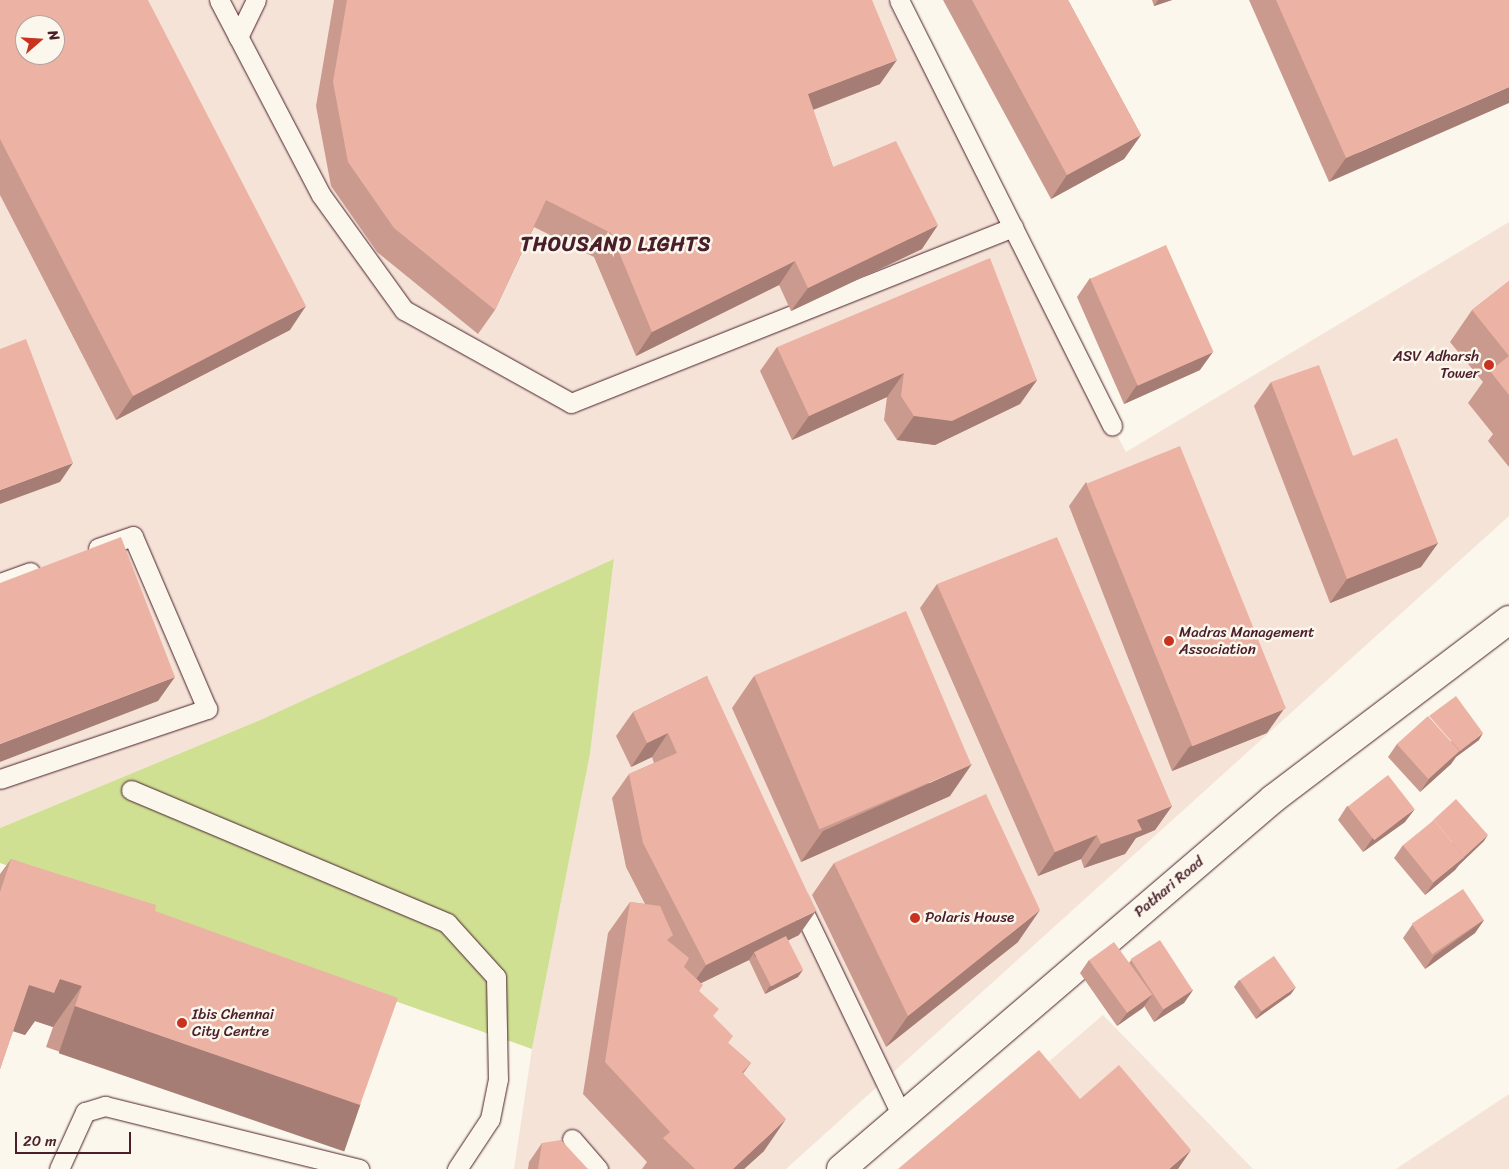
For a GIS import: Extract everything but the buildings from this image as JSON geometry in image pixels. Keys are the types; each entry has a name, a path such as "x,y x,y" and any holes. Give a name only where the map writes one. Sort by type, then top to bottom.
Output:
{"street":[{"name":"Pathari Road","path":"842,1169 901,1114 1273,799 1509,620"}],"lane":[{"path":"219,0 321,195 404,310 571,403 1013,227"},
{"path":"238,36 256,0"},
{"path":"900,0 1112,426"},
{"path":"0,779 207,709 133,536 80,555"},
{"path":"0,583 53,564"},
{"path":"131,790 447,924 496,977 498,1079 490,1119 457,1169"},
{"path":"789,882 901,1114"},
{"path":"59,1169 86,1112 105,1106 359,1169"},
{"path":"572,1139 598,1169"}],"shaded area":[{"path":"0,0 887,0 1126,452 1509,222 1509,516 786,1169 514,1169 532,1049 590,754 614,560 258,721 0,828"},
{"path":"1103,1015 1253,1169 924,1169"},
{"path":"1509,1094 1509,1169 1396,1169"}],"green space":[{"path":"614,559 590,754 532,1049 0,863 0,828 258,721"}],"place":[{"name":"ASV Adharsh Tower","path":"1489,365"},
{"name":"Madras Management Association","path":"1169,641"},
{"name":"Polaris House","path":"915,918"},
{"name":"Ibis Chennai City Centre","path":"182,1023"}],"district":[{"name":"THOUSAND LIGHTS","path":"616,244"}]}
